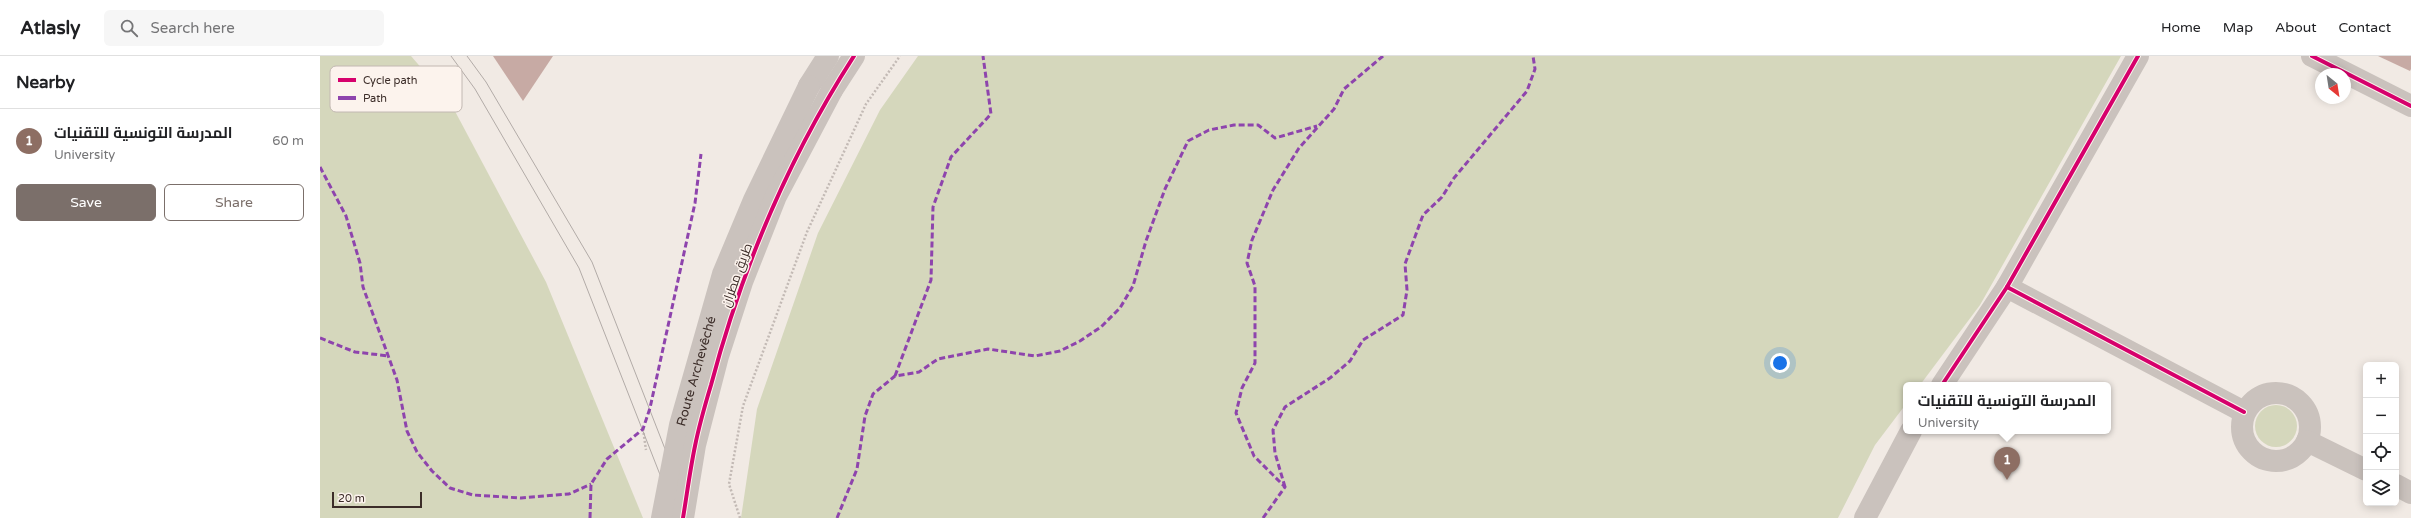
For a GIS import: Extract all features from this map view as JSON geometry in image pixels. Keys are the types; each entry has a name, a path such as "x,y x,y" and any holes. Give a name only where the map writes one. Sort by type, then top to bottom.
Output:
{"street":[{"name":"Route Archevêché","path":"662,518 680,426 723,274 754,200 809,86 828,56"},
{"name":"طريق مطران","path":"684,518 695,445 718,356 742,282 776,196 832,90 854,56"},
{"path":"1944,382 2007,287 2138,56"},
{"path":"2312,56 2411,106"},
{"path":"2007,287 2244,412"},
{"path":"2277,392 2291,395 2301,403 2309,415 2311,428 2307,441 2299,452 2288,460 2274,462 2261,458 2250,450 2243,439 2241,425 2244,412 2252,401 2264,394 2277,392"},
{"path":"1865,518 1915,436"},
{"path":"2307,441 2363,469"},
{"path":"2399,487 2411,493"}],"path":[{"path":"740,518 730,484 743,406 807,232 866,104 900,56"}],"green space":[{"path":"320,56 411,56 420,66 330,66 330,112 455,112 546,282 643,518 320,518"},
{"path":"918,56 2121,56 1980,305 1922,382 1903,382 1903,408 1875,445 1838,518 741,518 757,409 818,233 880,110"},
{"path":"2276,405 2291,411 2297,426 2291,441 2276,447 2261,441 2255,426 2261,411"}],"building":[{"path":"493,56 553,56 523,101"},
{"path":"2378,56 2411,56 2411,69 2410,71"}],"tram line":[{"path":"451,56 458,66"},
{"path":"467,56 486,82 592,262 692,518"},
{"path":"462,71 475,89 579,268 677,518"}],"marked path":[{"path":"895,376 931,280 933,207 951,157 991,114 983,56"},
{"path":"1263,518 1285,487 1254,456 1236,413 1242,388 1255,363 1255,286 1247,263 1252,240 1273,190 1299,148 1334,109 1344,89 1383,56"},
{"path":"1285,487 1275,453 1273,430 1285,407 1330,378 1350,361 1363,340 1403,315 1407,290 1405,264 1423,215 1442,197 1454,178 1527,91 1535,69 1533,56"},
{"path":"837,518 857,469 865,416 873,394 895,376 919,372 938,359 988,349 1035,356 1060,351 1080,341 1101,327 1120,308 1133,286 1146,241 1165,189 1188,141 1209,130 1234,125 1258,125 1275,138 1317,126"},
{"path":"590,518 591,484 607,459 643,429 650,408 695,203 701,154"},
{"path":"320,167 346,216 360,263 363,287 397,380 407,431 417,452 432,471 450,488 473,495 521,498 569,494 591,484"},
{"path":"320,338 355,352 389,356"}],"cycle path":[{"path":"683,518 693,455 702,416 737,298 770,214 788,174 830,94 854,56"},
{"path":"1944,382 2007,287 2138,56"},
{"path":"2312,56 2411,106"},
{"path":"2007,287 2244,412"}],"place":[{"name":"المدرسة التونسية للتقنيات","path":"2007,480"}]}
